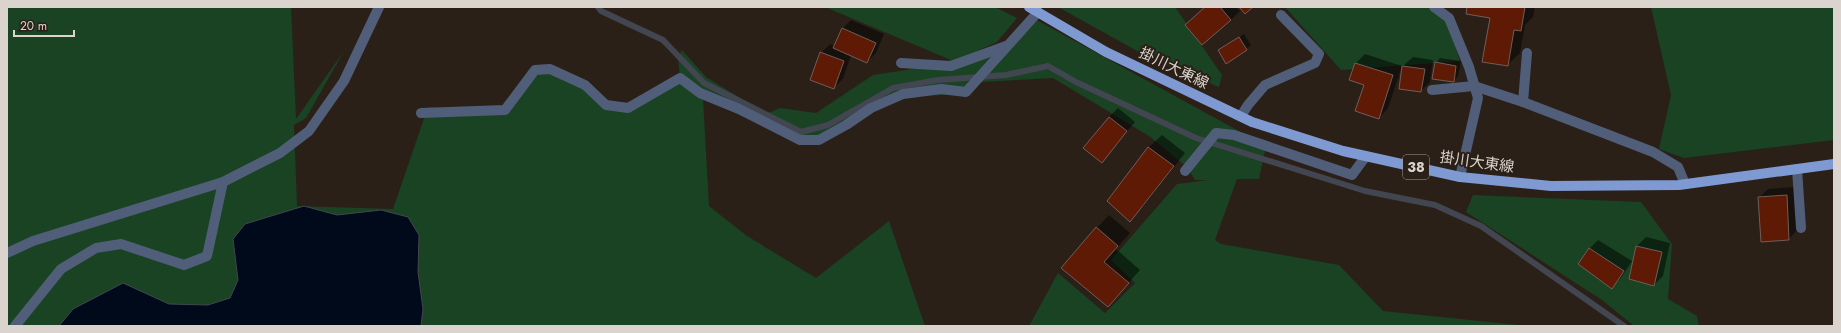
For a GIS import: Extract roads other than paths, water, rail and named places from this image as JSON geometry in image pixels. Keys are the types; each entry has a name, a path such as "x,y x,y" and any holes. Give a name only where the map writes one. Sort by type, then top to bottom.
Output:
{"main road":[{"name":"掛川大東線","path":"1029,7 1106,52 1252,122 1343,152 1460,176 1551,186 1685,184 1834,164"}],"street":[{"path":"7,253 33,241 223,182 280,153 308,131 344,81 379,7"},
{"path":"1434,7 1449,18 1469,66 1478,98 1460,176"},
{"path":"421,113 505,110 535,70 550,69 585,85 606,105 628,108 680,78 700,93 739,109 800,140 819,140 846,125 871,108 903,94 941,89 966,92 1038,12"},
{"path":"1241,116 1265,85 1315,63 1319,54 1281,15"},
{"path":"901,63 951,66 1008,45"},
{"path":"1522,102 1527,53"},
{"path":"1432,90 1474,86 1522,102 1653,152 1678,167 1685,184"},
{"path":"1185,171 1216,133 1234,136 1352,175 1366,156"},
{"path":"1797,169 1801,228"},
{"path":"15,326 61,269 96,248 122,244 184,265 207,256 223,182"}],"water":[{"path":"304,206 337,215 381,210 408,217 419,235 418,272 423,309 421,326 59,326 73,309 123,283 169,304 208,305 230,298 238,280 233,239 245,224"}],"waterway":[{"path":"598,7 601,11 663,40 704,83 801,132 828,125 893,88 938,80 1006,75 1048,66 1076,82 1196,138 1365,191 1435,205 1481,226 1624,326"}]}
